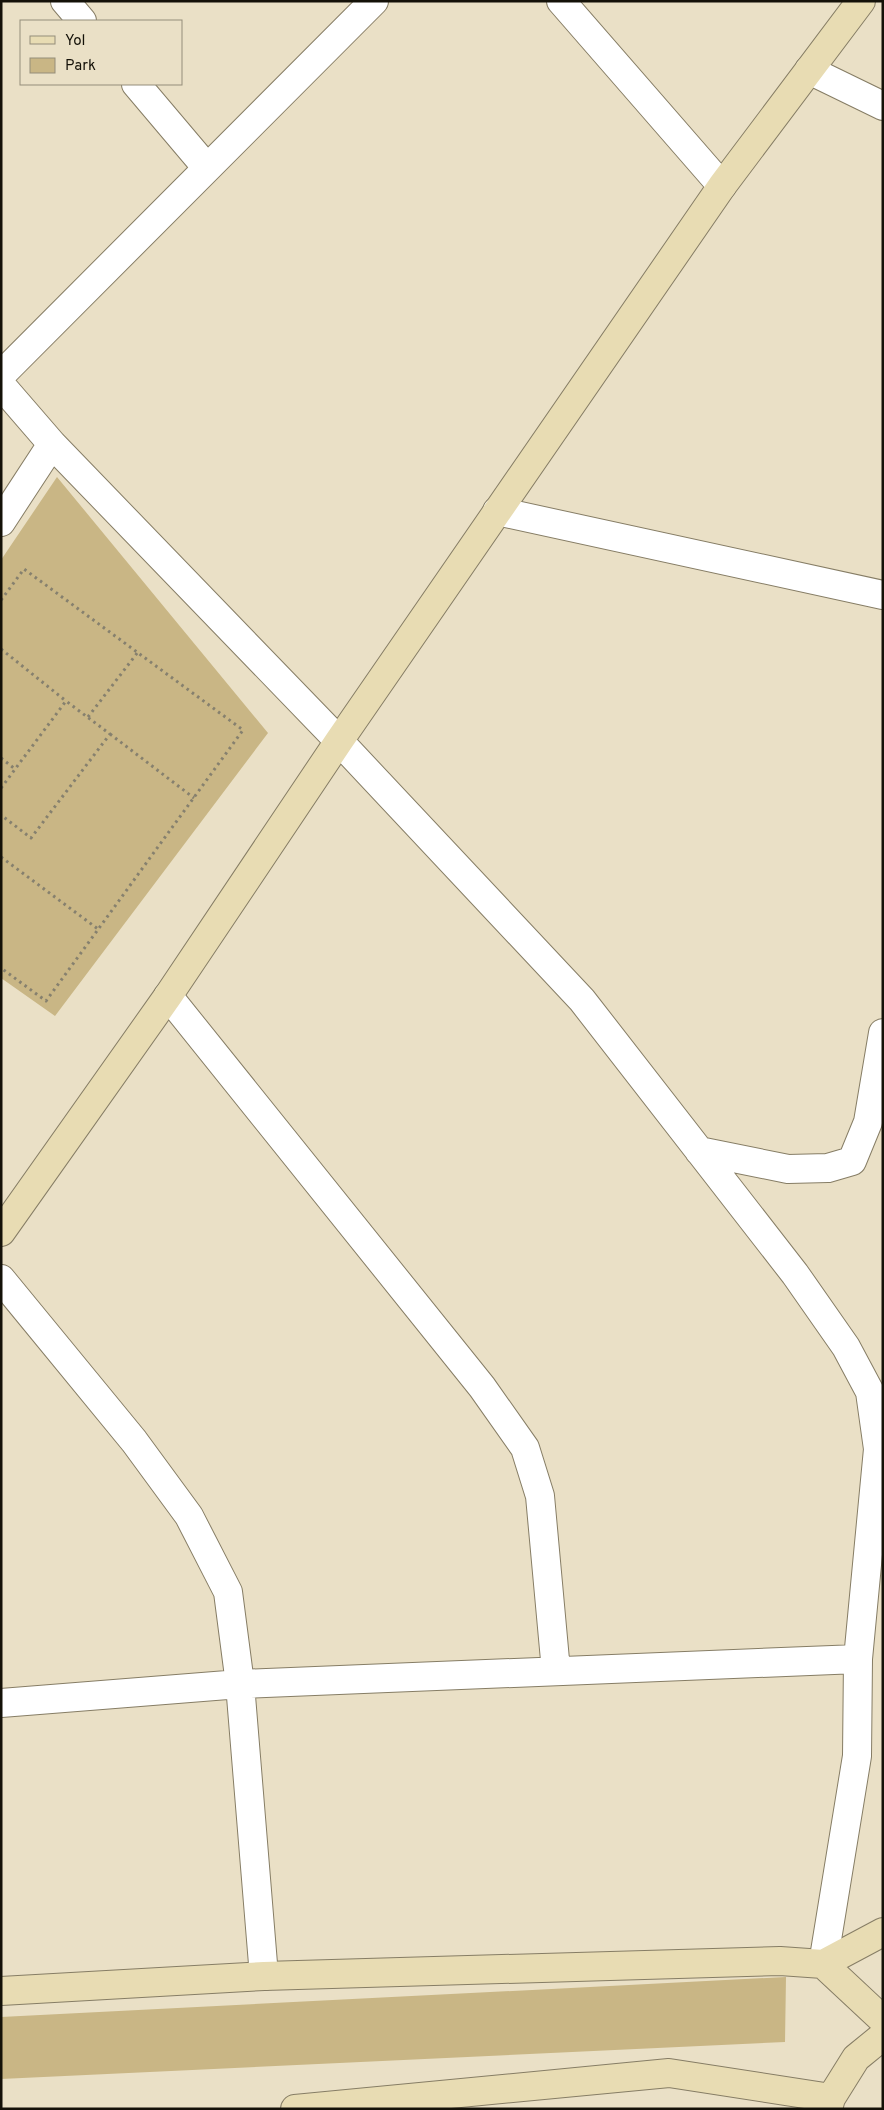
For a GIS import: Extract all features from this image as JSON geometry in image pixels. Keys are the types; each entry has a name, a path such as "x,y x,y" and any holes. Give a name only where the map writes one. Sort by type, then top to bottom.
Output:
{"main road":[{"path":"1,1232 168,996 339,741 722,186 861,1"},
{"path":"1,1991 264,1976 780,1961 823,1964 883,1932"},
{"path":"823,1964 883,2020"},
{"path":"295,2109 670,2073 830,2103 856,2058 883,2036"}],"street":[{"path":"65,1 81,20"},
{"path":"1,374 374,1"},
{"path":"561,1 722,186"},
{"path":"809,70 883,106"},
{"path":"137,85 207,168"},
{"path":"1,385 52,444 339,741 582,1000 806,1290 846,1347 870,1392 878,1449 858,1659 857,1756 823,1964"},
{"path":"1,522 52,444"},
{"path":"497,511 883,595"},
{"path":"168,996 482,1387 525,1448 540,1496 556,1671"},
{"path":"699,1151 788,1169 828,1168 852,1161 868,1122 883,1033"},
{"path":"1,1278 134,1441 190,1516 228,1592 240,1684 264,1976"},
{"path":"1,1703 240,1684 858,1659"}],"path":[{"path":"1,600 24,569 244,730 46,1001 1,968"},
{"path":"1,649 194,798"},
{"path":"88,717 138,652"},
{"path":"1,788 66,701"},
{"path":"1,815 31,838 110,734"},
{"path":"1,758 15,769"},
{"path":"1,857 98,930"}],"green space":[{"path":"57,477 268,733 55,1016 1,978 1,560"},
{"path":"786,1977 785,2042 1,2079 1,2017"}]}
